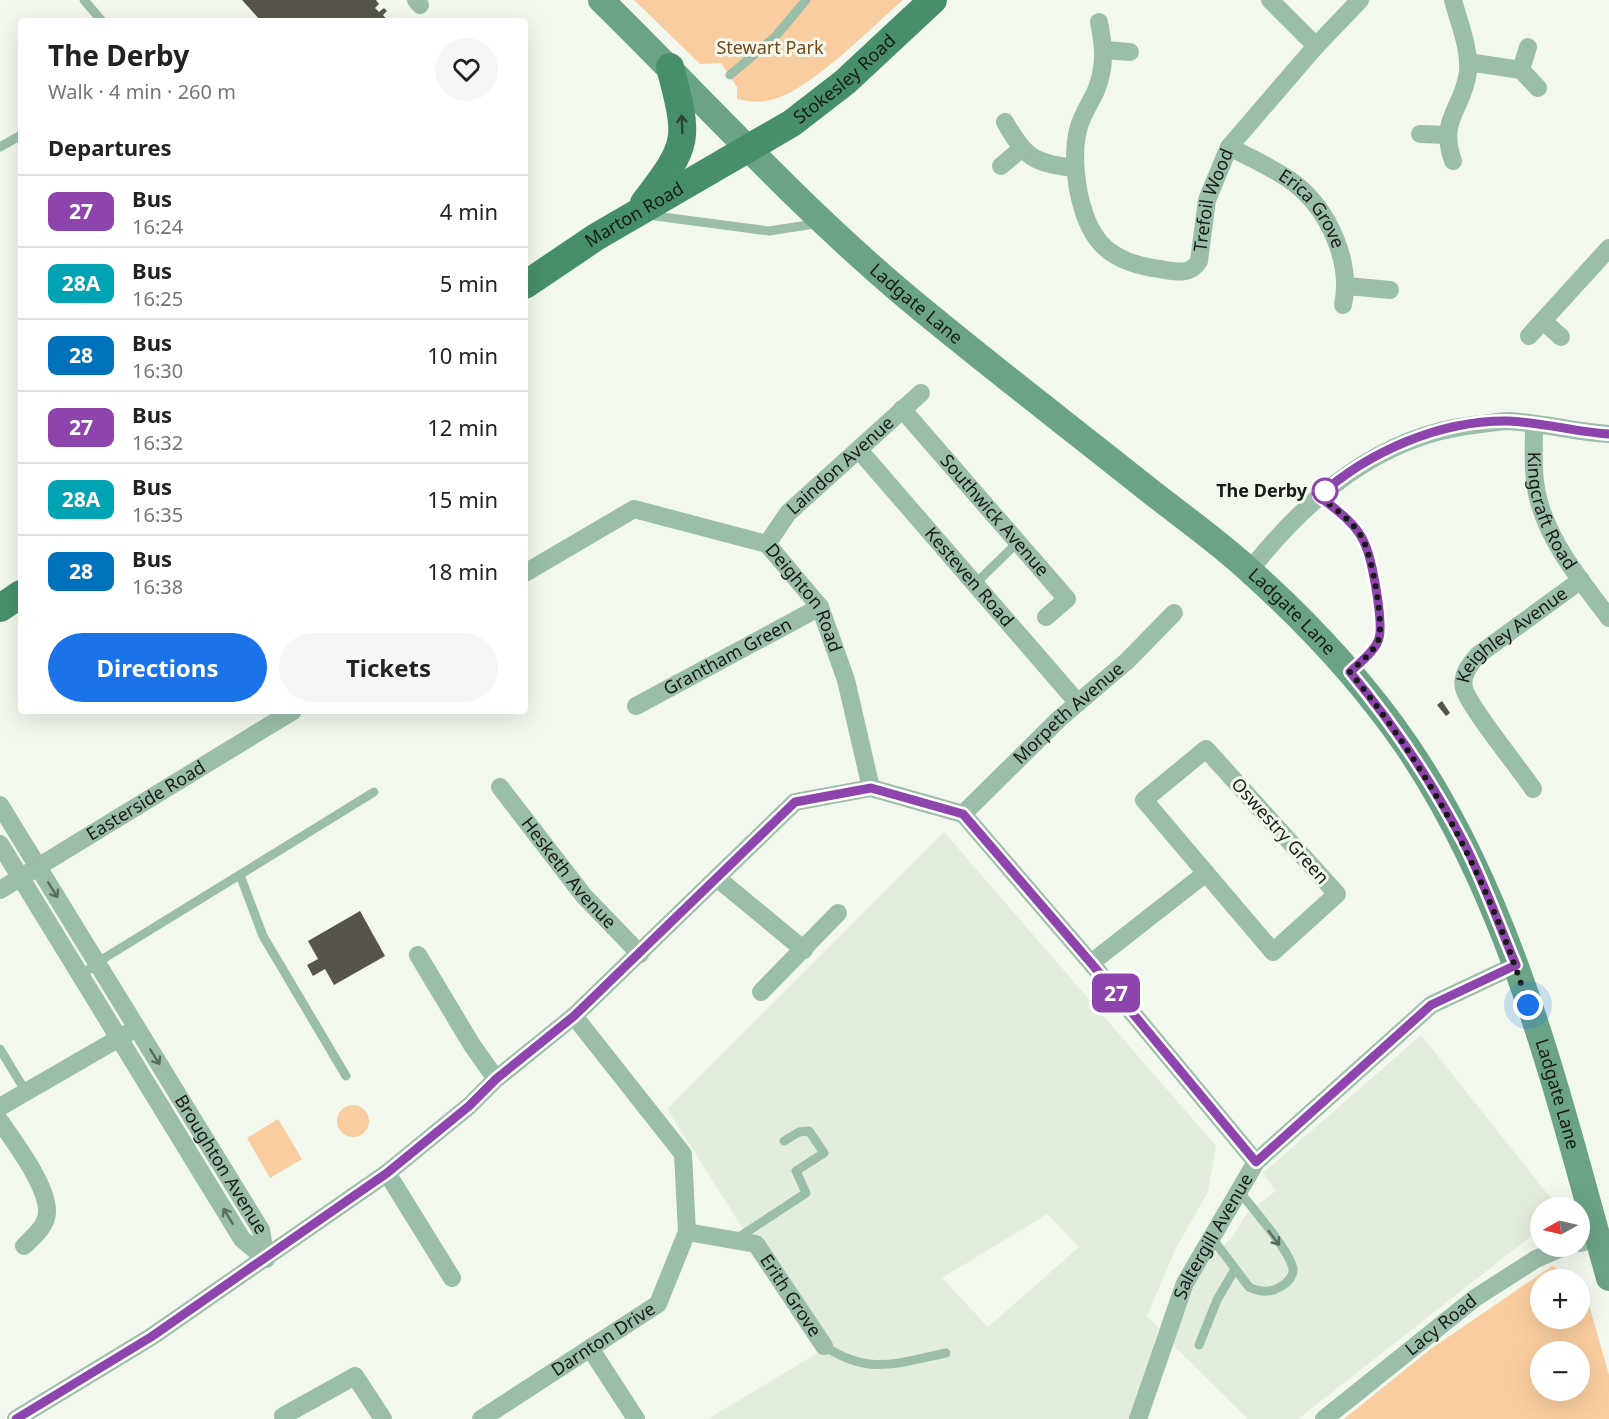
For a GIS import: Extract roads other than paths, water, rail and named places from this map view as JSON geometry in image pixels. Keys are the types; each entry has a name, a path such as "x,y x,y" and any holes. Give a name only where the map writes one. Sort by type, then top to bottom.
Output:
{"main road":[{"name":"Ladgate Lane","path":"601,0 670,67 748,151 823,223 914,303 1250,570 1350,672 1402,739 1465,845 1516,965 1559,1103 1580,1197"},
{"name":"Stokesley Road","path":"748,151 792,123 845,82 933,0"},
{"path":"636,214 677,159 683,138 683,117 670,67"},
{"name":"Marton Road","path":"528,283 636,214 748,151"},
{"path":"0,608 18,596"},
{"name":"Ladgate Lane","path":"1590,1242 1609,1278"}],"street":[{"path":"1270,0 1316,45"},
{"name":"Trefoil Wood","path":"1099,22 1105,50 1102,72 1077,132 1074,168 1086,220 1093,236 1107,250 1124,260 1146,267 1184,272 1195,268 1199,261 1207,200 1229,147 1316,45 1360,0"},
{"path":"1453,0 1468,62 1464,86 1447,135 1453,161"},
{"path":"1521,70 1528,47"},
{"path":"1105,50 1130,52"},
{"path":"1468,62 1521,70 1538,88"},
{"path":"1005,122 1021,149 1037,161 1047,165 1074,168"},
{"path":"1420,134 1447,135"},
{"name":"Erica Grove","path":"1229,147 1275,170 1312,199 1334,238 1343,260 1347,286 1343,305"},
{"path":"1001,166 1021,149"},
{"path":"1529,336 1609,248"},
{"path":"1347,286 1389,290"},
{"path":"1543,321 1561,337"},
{"name":"Laindon Avenue","path":"766,544 788,513 921,393"},
{"name":"Southwick Avenue","path":"903,409 1067,599 1046,618"},
{"path":"1250,570 1281,531 1319,496 1364,463 1398,445 1450,428 1508,421 1609,434"},
{"name":"Kingcraft Road","path":"1534,424 1534,469 1538,498 1546,524 1609,618"},
{"name":"Kesteven Road","path":"859,450 1078,703"},
{"name":"Deighton Road","path":"528,571 634,509 766,544 820,607 846,680 871,788"},
{"name":"Keighley Avenue","path":"1533,789 1467,697 1464,678 1468,666 1478,655 1581,579"},
{"name":"Grantham Green","path":"636,706 820,607"},
{"name":"Morpeth Avenue","path":"963,814 1078,703 1126,662 1174,613"},
{"name":"Easterside Road","path":"0,890 288,714"},
{"name":"Oswestry Green","path":"1206,749 1337,894 1274,952 1206,873 1144,800 1206,749"},
{"name":"Hesketh Avenue","path":"500,787 584,896 640,954"},
{"path":"16,1419 109,1364 266,1259 387,1173 469,1106 496,1079 574,1016 795,802 871,788 963,814 1091,963 1256,1162"},
{"name":"Broughton Avenue","path":"0,805 261,1230 266,1259"},
{"name":"Broughton Avenue","path":"0,844 242,1239 266,1259"},
{"path":"1091,963 1206,873"},
{"path":"717,878 804,951"},
{"path":"761,993 804,951 838,913"},
{"path":"418,955 472,1045 496,1079"},
{"name":"Saltergill Avenue","path":"1138,1419 1185,1283 1256,1162 1431,1005 1516,965"},
{"name":"Darnton Drive","path":"481,1419 658,1304 687,1232 683,1154 574,1016"},
{"path":"0,1107 137,1027"},
{"path":"0,1121 26,1159 43,1194 47,1213 40,1230 24,1246"},
{"path":"387,1173 452,1278"},
{"name":"Erith Grove","path":"687,1232 756,1244 824,1347"},
{"name":"Lacy Road","path":"1324,1419 1475,1298 1538,1257"},
{"path":"590,1348 636,1419"},
{"path":"283,1416 355,1376 383,1419"}],"lane":[{"path":"84,0 99,18"},
{"path":"730,75 775,37 806,0"},
{"path":"0,147 18,137"},
{"path":"636,214 770,231 823,223"},
{"path":"1319,496 1352,524 1364,542 1379,606 1381,625 1377,644 1350,672"},
{"path":"975,584 1018,542"},
{"path":"82,975 98,962 374,792"},
{"path":"240,875 263,936 346,1076"},
{"path":"0,1049 26,1092"},
{"path":"735,1240 806,1193 796,1172 824,1153 809,1131 799,1132 784,1141"},
{"path":"1212,1238 1249,1287 1258,1291 1274,1291 1287,1284 1293,1275 1293,1266 1239,1191"},
{"path":"1199,1345 1216,1300 1235,1269"},
{"path":"824,1347 840,1357 869,1366 946,1353"}],"place":[{"name":"The Derby","path":"1325,491"}],"park label":[{"name":"Stewart Park","path":"770,48"}]}
